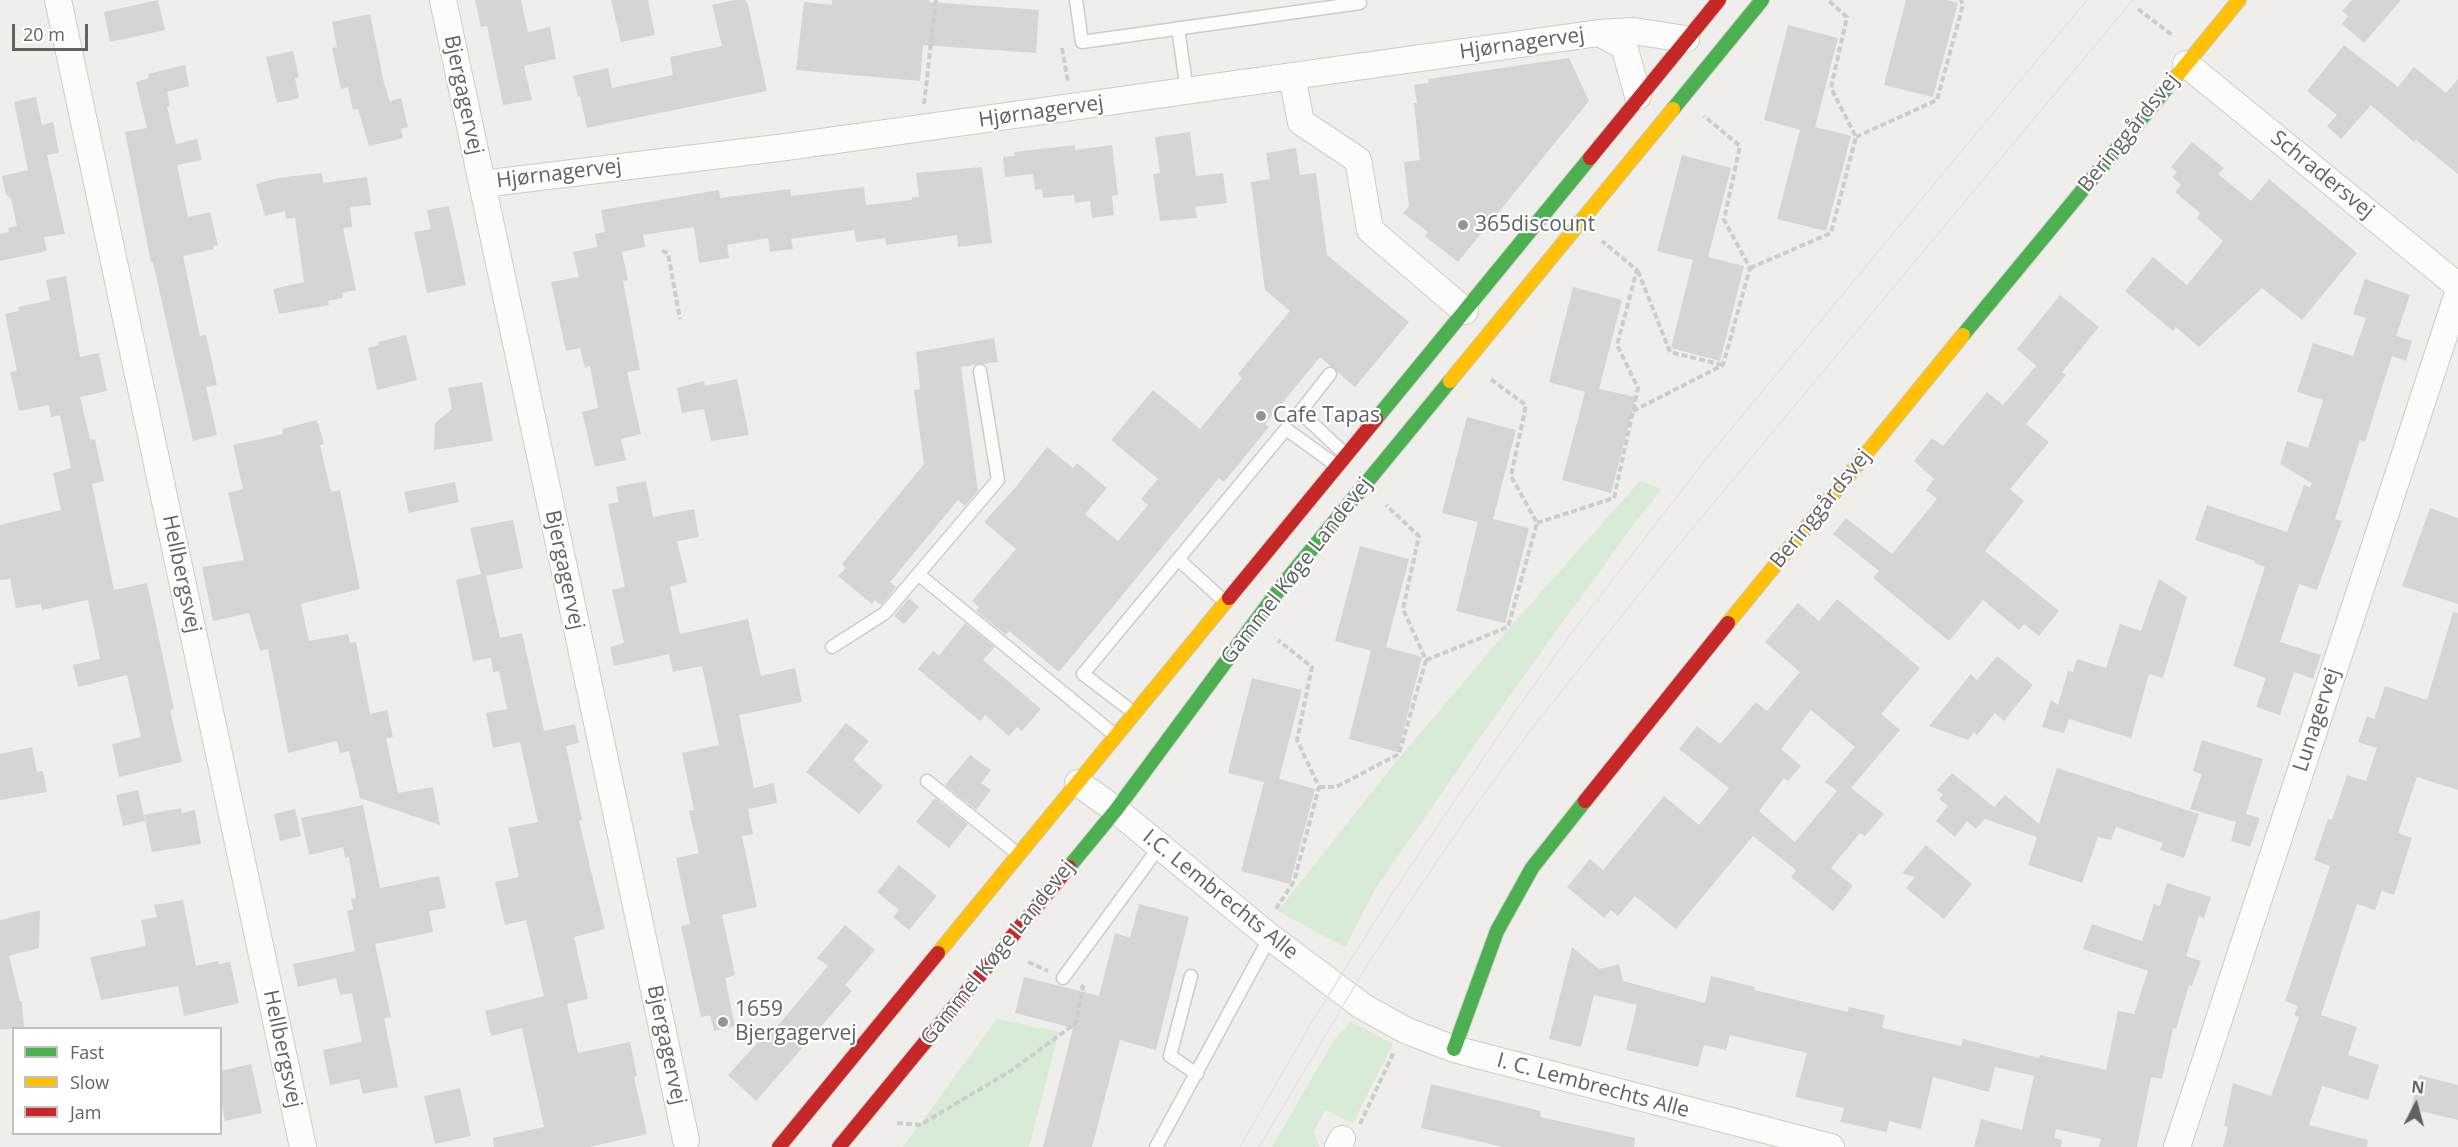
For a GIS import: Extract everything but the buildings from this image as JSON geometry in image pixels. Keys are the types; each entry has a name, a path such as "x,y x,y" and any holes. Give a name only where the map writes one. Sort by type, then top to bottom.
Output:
{"main road":[{"name":"Gammel Køge Landevej","path":"779,1147 1719,0"},
{"name":"Gammel Køge Landevej","path":"839,1147 1116,810 1255,622 1364,485 1762,0"},
{"name":"Beringgårdsvej","path":"1454,1049 1497,931 1532,868 1795,539 2239,0"}],"street":[{"name":"Hellbergsvej","path":"58,0 303,1147"},
{"name":"Bjergagervej","path":"443,0 686,1140"},
{"name":"Hjørnagervej","path":"482,184 921,128 1599,33 1633,31 1686,39"},
{"name":"Hjørnagervej","path":"1599,33 1624,46 1638,96"},
{"name":"Schradersvej","path":"2186,64 2458,286"},
{"path":"1292,76 1301,122 1358,160 1370,230 1465,311"},
{"name":"Lunagervej","path":"2177,1147 2458,293"},
{"name":"I.C. Lembrechts Alle","path":"1078,783 1116,810 1266,933 1362,1006"},
{"name":"I. C. Lembrechts Alle","path":"1362,1006 1405,1030 1454,1049 1758,1138 1831,1147"}],"lane":[{"path":"1076,0 1082,42 1360,3 1359,0"},
{"path":"1178,28 1187,91"},
{"path":"832,647 885,613 999,480 980,371"},
{"path":"1330,374 1300,412 1347,455"},
{"path":"1135,713 1083,674 1286,429 1338,467"},
{"path":"1178,559 1226,603"},
{"path":"918,574 1116,736"},
{"path":"927,781 1018,855"},
{"path":"1063,978 1160,846"},
{"path":"1156,1147 1197,1074 1266,933"},
{"path":"1191,976 1170,1056 1197,1074"}],"path":[{"path":"921,128 936,0"},
{"path":"1750,268 1831,233 1856,137 1831,88 1847,17 1828,0"},
{"path":"1856,137 1937,99 1963,5 1961,0"},
{"path":"2138,9 2179,40 2186,64"},
{"path":"1062,47 1072,107"},
{"path":"1634,411 1723,365 1750,268 1724,220 1740,146 1682,97"},
{"path":"1579,223 1637,270 1670,352 1723,365"},
{"path":"662,250 668,253 680,319"},
{"path":"1537,523 1614,498 1638,388 1617,345 1637,270"},
{"path":"1426,660 1508,627 1537,523 1511,476 1526,405 1466,360"},
{"path":"1319,787 1336,787 1399,754 1426,660 1403,609 1419,536 1364,485"},
{"path":"1255,622 1312,666 1297,740 1319,787 1294,881 1266,933"},
{"path":"860,1122 920,1125 1012,1070 1076,1023 1083,987 1002,950"},
{"path":"1340,1143 1359,1126 1405,1030"}],"green space":[{"path":"1640,481 1662,489 1633,525 1495,716 1376,888 1345,947 1278,911 1390,769 1511,626"},
{"path":"997,1019 1059,1032 1029,1147 903,1147"},
{"path":"1351,1022 1393,1044 1353,1123 1325,1110 1314,1132 1319,1147 1272,1147 1334,1040"}],"tram line":[{"path":"1240,1147 1310,1025 1390,897 1509,720 1573,631 1706,459 2087,0"},
{"path":"1259,1147 1369,962 1465,820 1527,735 1667,559 2133,0"}],"traffic: fast":[{"path":"1673,109 1762,0"},
{"path":"1963,335 2171,83"},
{"path":"1376,419 1590,158"},
{"path":"1069,867 1116,810 1284,583 1450,381"},
{"path":"1454,1049 1497,931 1532,868 1585,801"}],"traffic: slow":[{"path":"2171,83 2239,0"},
{"path":"1450,381 1673,109"},
{"path":"1728,623 1963,335"},
{"path":"938,953 1229,598"}],"traffic: jam":[{"path":"1590,158 1719,0"},
{"path":"1229,598 1376,419"},
{"path":"1585,801 1728,623"},
{"path":"839,1147 1069,867"},
{"path":"779,1147 938,953"}],"place":[{"name":"365discount","path":"1463,225"},
{"name":"Cafe Tapas","path":"1261,416"},
{"name":"1659 Bjergagervej","path":"723,1022"}]}
